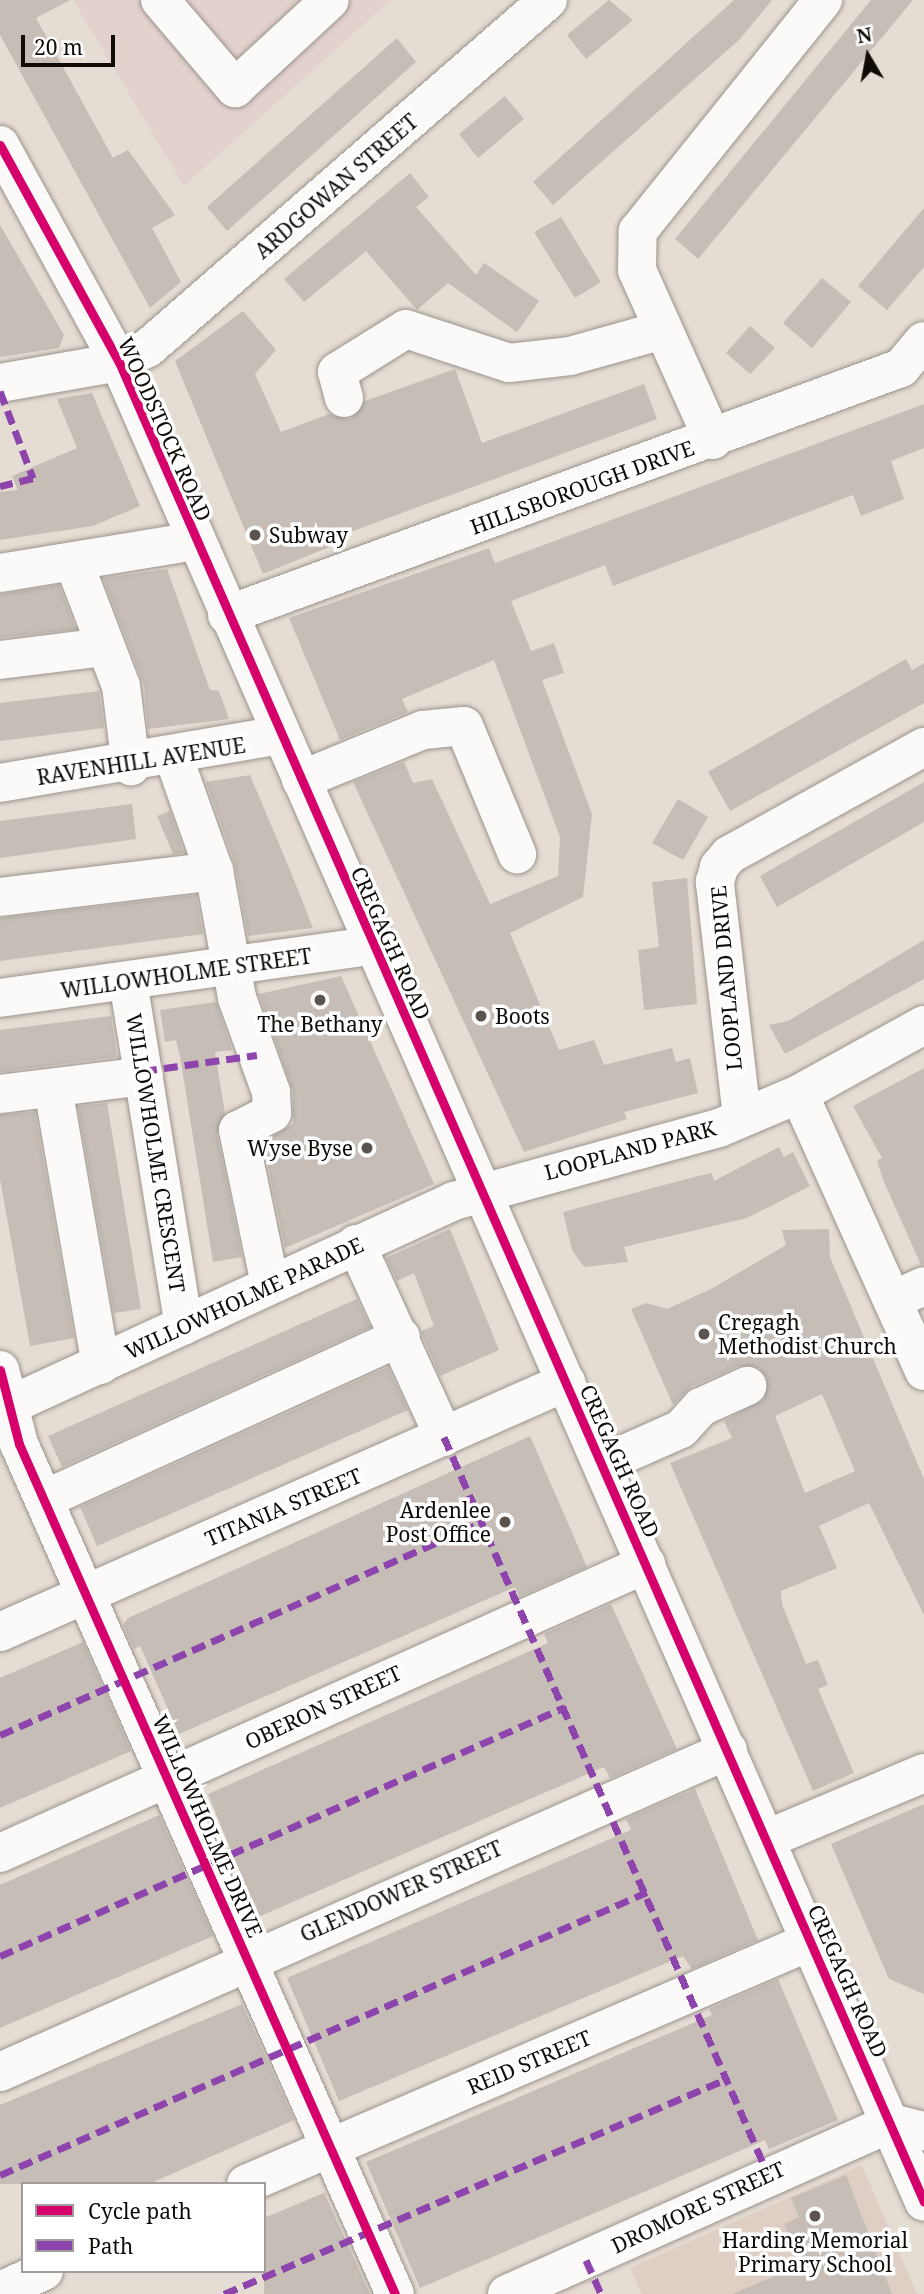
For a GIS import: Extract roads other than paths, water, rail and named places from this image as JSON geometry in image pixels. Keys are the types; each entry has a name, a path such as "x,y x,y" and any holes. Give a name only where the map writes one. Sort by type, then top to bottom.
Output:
{"street":[{"path":"160,0 235,88 330,0"},
{"name":"ARDGOWAN STREET","path":"119,362 199,306 548,0"},
{"path":"713,440 637,270 638,230 822,0"},
{"name":"WOODSTOCK ROAD","path":"0,145 119,362 281,736"},
{"path":"344,398 337,372 406,329 509,363 570,356 663,330"},
{"name":"HILLSBOROUGH DRIVE","path":"227,615 713,440 901,368 919,357"},
{"path":"0,383 119,362"},
{"path":"0,573 74,563 195,541"},
{"path":"74,563 121,686 131,766"},
{"path":"0,660 105,647"},
{"path":"301,780 424,730 464,726 517,854"},
{"name":"RAVENHILL AVENUE","path":"0,783 131,766 281,736"},
{"name":"CREGAGH ROAD","path":"281,736 811,1941 908,2127 923,2198"},
{"name":"LOOPLAND DRIVE","path":"742,1117 715,882 719,867 729,855 924,747"},
{"path":"174,758 214,871 233,968 271,1092 272,1113 238,1130 270,1284"},
{"path":"0,897 214,871"},
{"name":"WILLOWHOLME STREET","path":"0,998 233,968 372,946"},
{"name":"WILLOWHOLME CRESCENT","path":"128,981 184,1325"},
{"name":"LOOPLAND PARK","path":"486,1200 742,1117 799,1094 924,1024"},
{"path":"0,1094 144,1076"},
{"path":"53,1087 101,1365"},
{"path":"799,1094 908,1293 924,1371"},
{"name":"WILLOWHOLME PARADE","path":"6,1407 356,1244 486,1200"},
{"path":"356,1244 401,1337 444,1437"},
{"path":"45,1499 401,1337"},
{"name":"WILLOWHOLME DRIVE","path":"0,1370 6,1407 45,1499 394,2294"},
{"name":"TITANIA STREET","path":"0,1632 566,1382"},
{"path":"602,1464 681,1429 701,1407 747,1386"},
{"name":"OBERON STREET","path":"0,1853 646,1564"},
{"name":"GLENDOWER STREET","path":"0,2072 247,1959 728,1750"},
{"path":"767,1839 924,1773"},
{"name":"REID STREET","path":"251,2182 811,1941"},
{"name":"DROMORE STREET","path":"507,2294 908,2127"},
{"path":"0,2291 40,2273"}],"place":[{"name":"Subway","path":"255,535"},
{"name":"The Bethany","path":"320,1000"},
{"name":"Boots","path":"481,1016"},
{"name":"Wyse Byse","path":"367,1148"},
{"name":"Cregagh Methodist Church","path":"704,1334"},
{"name":"Ardenlee Post Office","path":"505,1522"},
{"name":"Harding Memorial Primary School","path":"815,2216"}]}
